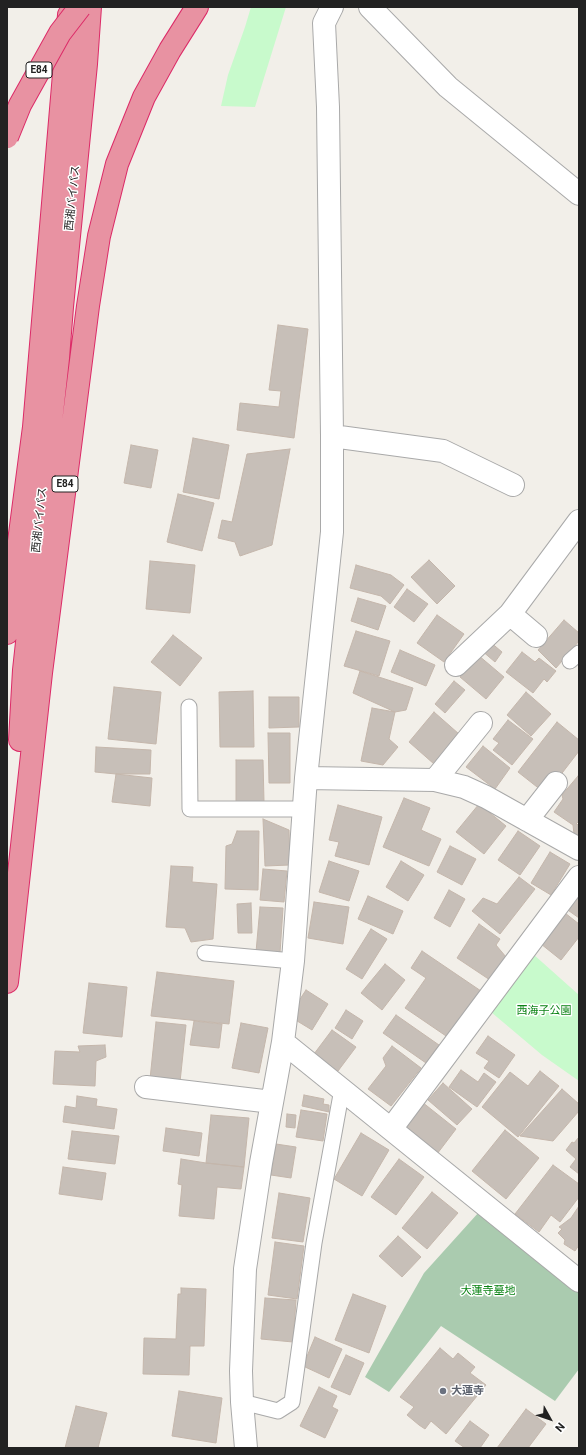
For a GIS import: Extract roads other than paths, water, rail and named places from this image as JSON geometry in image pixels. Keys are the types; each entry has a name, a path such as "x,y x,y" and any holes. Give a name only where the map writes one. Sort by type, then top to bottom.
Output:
{"highway":[{"name":"西湘バイパス","path":"7,633 34,427 69,7"},
{"name":"E84","path":"7,137 20,105 60,33 80,7"},
{"name":"西湘バイパス","path":"7,963 24,670 58,358 90,7"},
{"name":"E84","path":"7,982 42,666 98,236 117,164 144,97 170,50 196,9"}],"street":[{"path":"246,1448 240,1370 245,1269 260,1163 283,1042 293,961 306,778 332,532 328,107 324,23 332,7"},
{"path":"370,7 448,87 579,194"},
{"path":"332,436 443,451 513,485"},
{"path":"456,665 510,614 579,521"},
{"path":"510,614 536,636"},
{"path":"434,780 481,723"},
{"path":"306,778 434,780 464,787 579,849"},
{"path":"527,820 556,783"},
{"path":"391,1128 579,876"},
{"path":"283,1042 579,1281"},
{"path":"146,1087 272,1102"}],"lane":[{"path":"189,707 190,809 304,809"},
{"path":"204,953 293,961"},
{"path":"242,1402 278,1411 292,1402 314,1243 342,1089"}],"place":[{"name":"大蓮寺","path":"443,1391"}],"park label":[{"name":"西海子公園","path":"544,1011"},
{"name":"大蓮寺墓地","path":"488,1291"}]}
